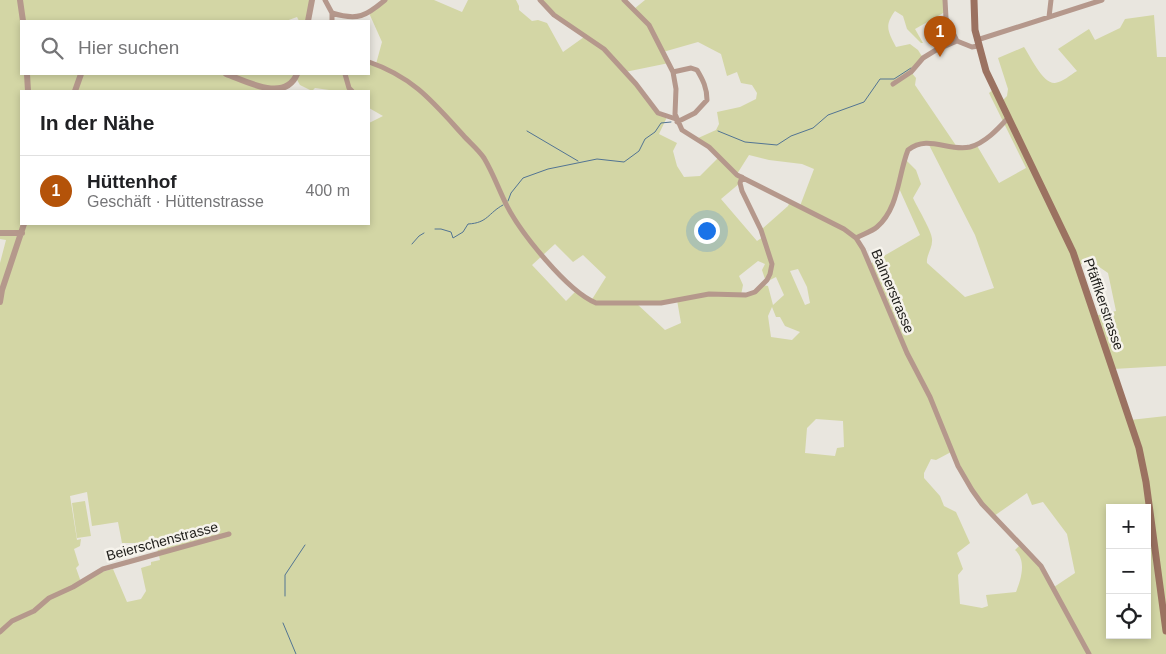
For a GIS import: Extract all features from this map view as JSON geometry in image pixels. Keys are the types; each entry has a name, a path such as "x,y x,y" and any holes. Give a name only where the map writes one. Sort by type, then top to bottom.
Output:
{"main road":[{"name":"Pfäffikerstrasse","path":"974,0 977,43 986,71 1073,252 1139,448 1146,482 1166,631"}],"street":[{"path":"20,0 23,20"},
{"path":"308,20 312,0"},
{"path":"325,0 332,13 332,20"},
{"path":"332,13 352,17 364,16 385,0"},
{"name":"Balmerstrasse","path":"540,0 554,15 604,50 636,84 658,113 677,120 682,130 709,147 734,172 844,229 856,238 863,249 907,353 930,396 958,466 982,504 1041,566 1089,654"},
{"path":"624,0 649,25 673,72 677,120 695,113 707,100 707,94 704,81 697,70 691,68 673,72"},
{"path":"944,0 946,18 957,41 972,47 998,33 1101,0"},
{"path":"1048,17 1051,0"},
{"path":"894,84 911,72 923,58 957,41"},
{"path":"370,62 388,68 402,76 437,104 483,156 507,206 541,254 565,280 590,301 596,303 661,302 709,294 746,295 755,292 767,280 772,264 761,230 742,191 740,183 742,177"},
{"path":"27,75 28,90"},
{"path":"75,90 81,75"},
{"path":"229,75 274,89 293,82 296,75"},
{"path":"344,75 352,90"},
{"path":"856,238 872,230 887,216 894,203 908,150 922,142 957,147 971,146 995,132 1008,118"},
{"path":"0,302 2,290 24,225"},
{"path":"0,233 22,233"},
{"name":"Beierschenstrasse","path":"0,632 12,621 34,611 49,598 74,587 103,569 229,534"}],"green space":[{"path":"0,0 312,0 308,20 298,20 297,17 289,20 20,20 20,75 370,75 370,62 376,64 382,42 369,13 385,0 434,0 462,12 468,0 516,0 519,10 532,21 538,20 547,23 563,52 584,37 554,15 540,0 624,0 634,9 645,0 945,0 945,12 915,29 923,43 907,29 903,16 895,11 889,21 889,33 896,47 910,44 918,50 923,58 911,72 916,78 915,85 957,147 976,144 999,183 1026,168 989,93 994,89 1001,102 1007,96 1008,89 998,58 1024,47 1037,69 1046,79 1055,83 1064,80 1077,71 1058,49 1089,29 1095,40 1120,28 1125,19 1154,15 1157,57 1166,57 1166,366 1113,369 1130,420 1166,416 1166,654 0,654 0,263 6,240 0,239","holes":["698,42 721,54 727,76 737,72 741,83 752,85 757,93 756,99 740,107 717,112 719,124 716,130 696,139 720,156 700,176 684,177 677,166 673,151 677,143 659,134 667,117 652,107 625,72 669,63 663,52","928,143 975,235 994,288 965,297 927,263 932,239 913,198 921,184 916,170 905,159 908,150","749,155 769,160 802,164 814,169 800,206 790,201 788,206 761,230 763,237 757,241 721,199 740,183 742,177 737,174","898,186 920,235 870,264 856,238 878,226 894,203","555,244 573,262 583,255 606,277 591,301 577,290 566,301 532,265","758,261 765,264 762,270 765,279 768,281 776,277 784,295 773,305 768,286 763,285 752,294 741,295 743,285 739,276","1092,262 1108,273 1116,311 1095,316 1078,265","798,269 807,287 810,303 805,305 790,271","677,300 681,323 665,330 636,303","772,307 776,317 780,317 785,326 800,332 792,340 771,337 768,316","816,419 843,421 844,447 837,448 835,456 805,453 807,428","951,452 982,504 994,516 1027,493 1032,505 1043,502 1067,534 1075,573 1054,587 1034,557 1019,546 1015,550 1021,559 1022,570 1016,592 986,595 988,606 982,608 960,604 958,575 963,569 957,553 970,543 956,512 944,506 940,496 924,478 924,473 931,459 936,460","87,492 92,526 118,522 122,543 156,543 160,560 151,562 151,565 141,568 146,591 141,599 127,602 113,569 93,574 81,582 76,568 79,565 74,549 80,546 81,539 77,540 70,496"]},
{"path":"85,501 91,536 77,538 72,503"}],"waterway":[{"path":"718,131 745,142 777,145 791,136 813,128 828,115 864,102 880,79 894,79 911,68"},
{"path":"508,201 511,193 523,178 548,169 597,159 624,162 639,151 645,139 655,132 661,123 671,122"},
{"path":"527,131 578,161"},
{"path":"435,229 451,232 453,238 463,232 468,224 484,220 503,205"},
{"path":"412,244 424,233"},
{"path":"285,596 285,575 305,545"},
{"path":"283,623 296,654"}],"place":[{"name":"Hüttenhof","path":"940,57"}]}
